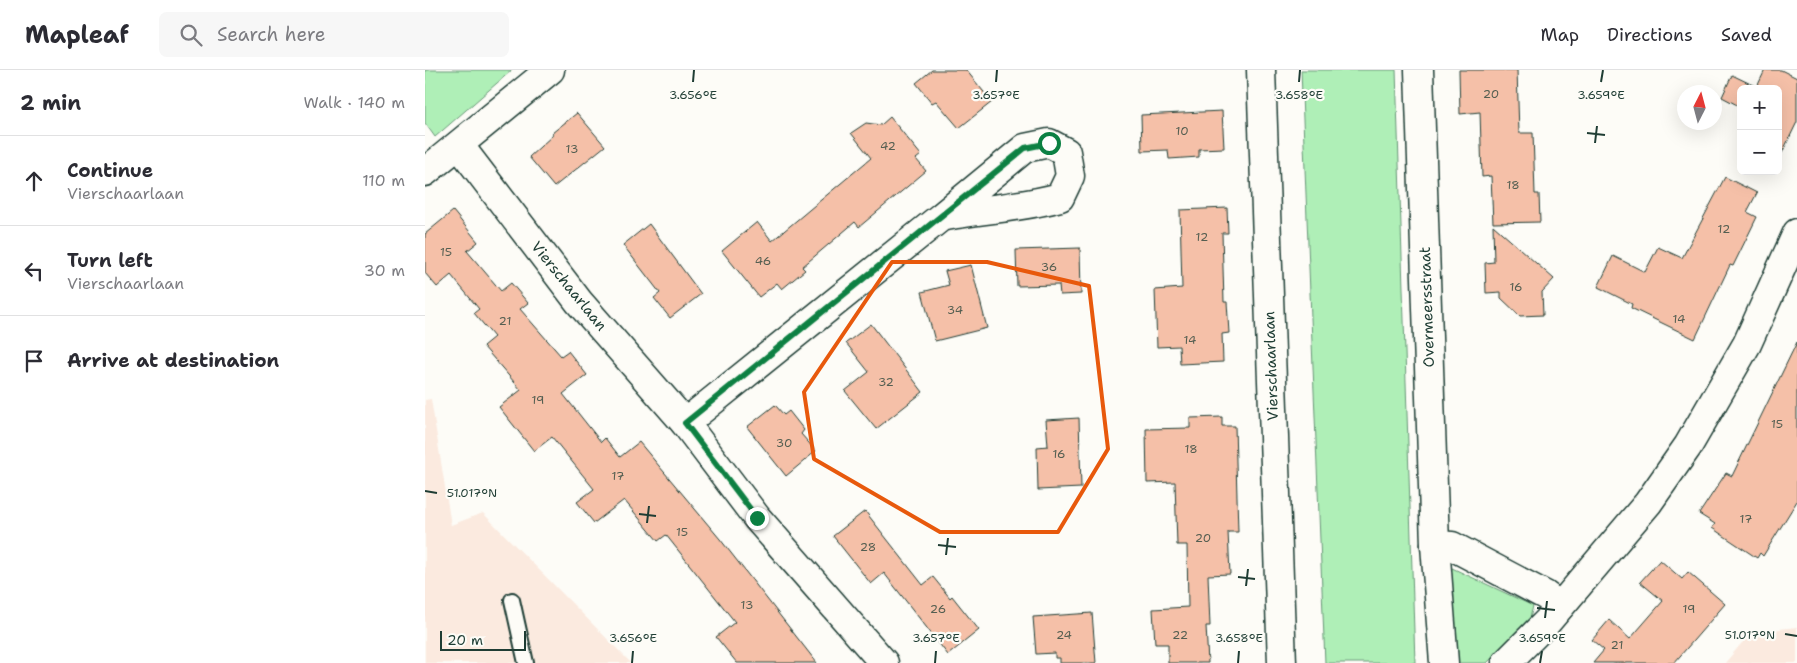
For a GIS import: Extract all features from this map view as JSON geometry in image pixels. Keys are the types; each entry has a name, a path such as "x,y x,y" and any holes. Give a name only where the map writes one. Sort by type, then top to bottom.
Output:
{"street":[{"path":"425,172 550,70"},
{"name":"Vierschaarlaan","path":"1261,70 1282,663"},
{"name":"Overmeersstraat","path":"1419,70 1435,545 1444,663"},
{"name":"Vierschaarlaan","path":"459,144 579,302 685,423 757,518 884,663"},
{"path":"685,423 941,217"},
{"path":"1506,663 1559,606 1647,503 1688,446 1747,344 1797,234"},
{"path":"1435,545 1452,546 1545,595 1559,606"}],"lane":[{"path":"512,600 526,663"}],"highlighted area":[{"path":"892,262 987,262 1089,286 1108,449 1058,532 940,532 814,459 804,392"}],"shaded area":[{"path":"431,399 451,525 483,513 631,663 425,663 425,400"},
{"path":"1797,627 1797,663 1725,663 1751,632"}],"green space":[{"path":"425,70 512,70 435,137 425,123"},
{"path":"1301,70 1396,70 1415,663 1325,663"},
{"path":"1452,568 1533,606 1530,618 1487,663 1457,663 1447,577"}],"building":[{"path":"932,70 966,70 992,102 959,128 936,101 932,103 916,83"},
{"path":"1459,70 1517,70 1519,133 1533,133 1535,194 1539,194 1540,222 1493,223 1491,176 1482,177 1480,112 1460,114"},
{"path":"1765,70 1781,70 1797,78 1797,122 1782,153 1782,85 1758,85"},
{"path":"1732,75 1753,85 1737,85 1737,105 1722,97"},
{"path":"1222,111 1224,148 1199,149 1199,157 1169,159 1168,150 1142,151 1141,115"},
{"path":"577,113 605,146 554,187 529,157 553,135 552,133"},
{"path":"890,117 921,155 916,159 926,171 859,227 855,222 802,267 805,270 782,289 777,283 759,297 722,251 757,222 772,241 871,158 851,133 866,123 881,125"},
{"path":"1725,177 1757,193 1747,212 1757,217 1733,266 1730,265 1695,339 1631,308 1632,304 1598,287 1613,256 1645,272 1658,247 1682,258"},
{"path":"1227,208 1228,233 1222,233 1224,302 1227,302 1229,333 1222,334 1223,362 1180,364 1179,346 1157,347 1155,290 1182,288 1180,210"},
{"path":"453,211 478,242 467,251 501,291 511,283 528,303 520,309 561,356 568,351 587,375 563,394 601,442 605,438 620,457 639,442 720,539 817,663 737,663 716,637 735,622 666,535 658,541 624,500 594,523 577,502 594,489 552,437 534,451 499,407 521,390 483,346 494,337 474,313 479,309 451,275 437,287 425,273 425,234"},
{"path":"649,224 701,294 670,318 654,298 660,293 623,245"},
{"path":"1493,225 1554,279 1542,292 1543,315 1520,316 1501,298 1501,292 1486,293 1485,263 1494,262"},
{"path":"1080,248 1081,294 1060,295 1059,285 1017,286 1016,250"},
{"path":"971,265 987,328 935,341 922,292 949,285 945,271"},
{"path":"871,324 923,392 876,429 845,391 869,372 846,343"},
{"path":"1797,342 1797,501 1763,556 1760,553 1757,558 1712,528 1715,524 1699,514 1726,473 1732,476"},
{"path":"775,405 784,415 789,411 804,430 801,434 816,451 786,476 747,427"},
{"path":"1222,417 1222,426 1235,426 1238,532 1228,532 1230,574 1208,575 1210,626 1206,626 1208,663 1168,663 1168,644 1155,644 1153,609 1188,607 1187,545 1177,545 1175,482 1147,483 1146,429 1190,428 1190,418"},
{"path":"1079,418 1081,488 1038,490 1037,447 1048,446 1046,420"},
{"path":"865,511 923,585 933,577 950,598 952,596 979,630 948,655 884,573 871,584 833,536"},
{"path":"1660,560 1682,579 1688,572 1725,604 1674,663 1593,663 1604,650 1592,640 1609,620 1630,639 1663,601 1640,582"},
{"path":"1092,613 1096,663 1060,663 1060,658 1055,658 1055,653 1036,654 1033,617"}],"route":[{"path":"757,518 685,423 1025,148 1049,143"}]}
